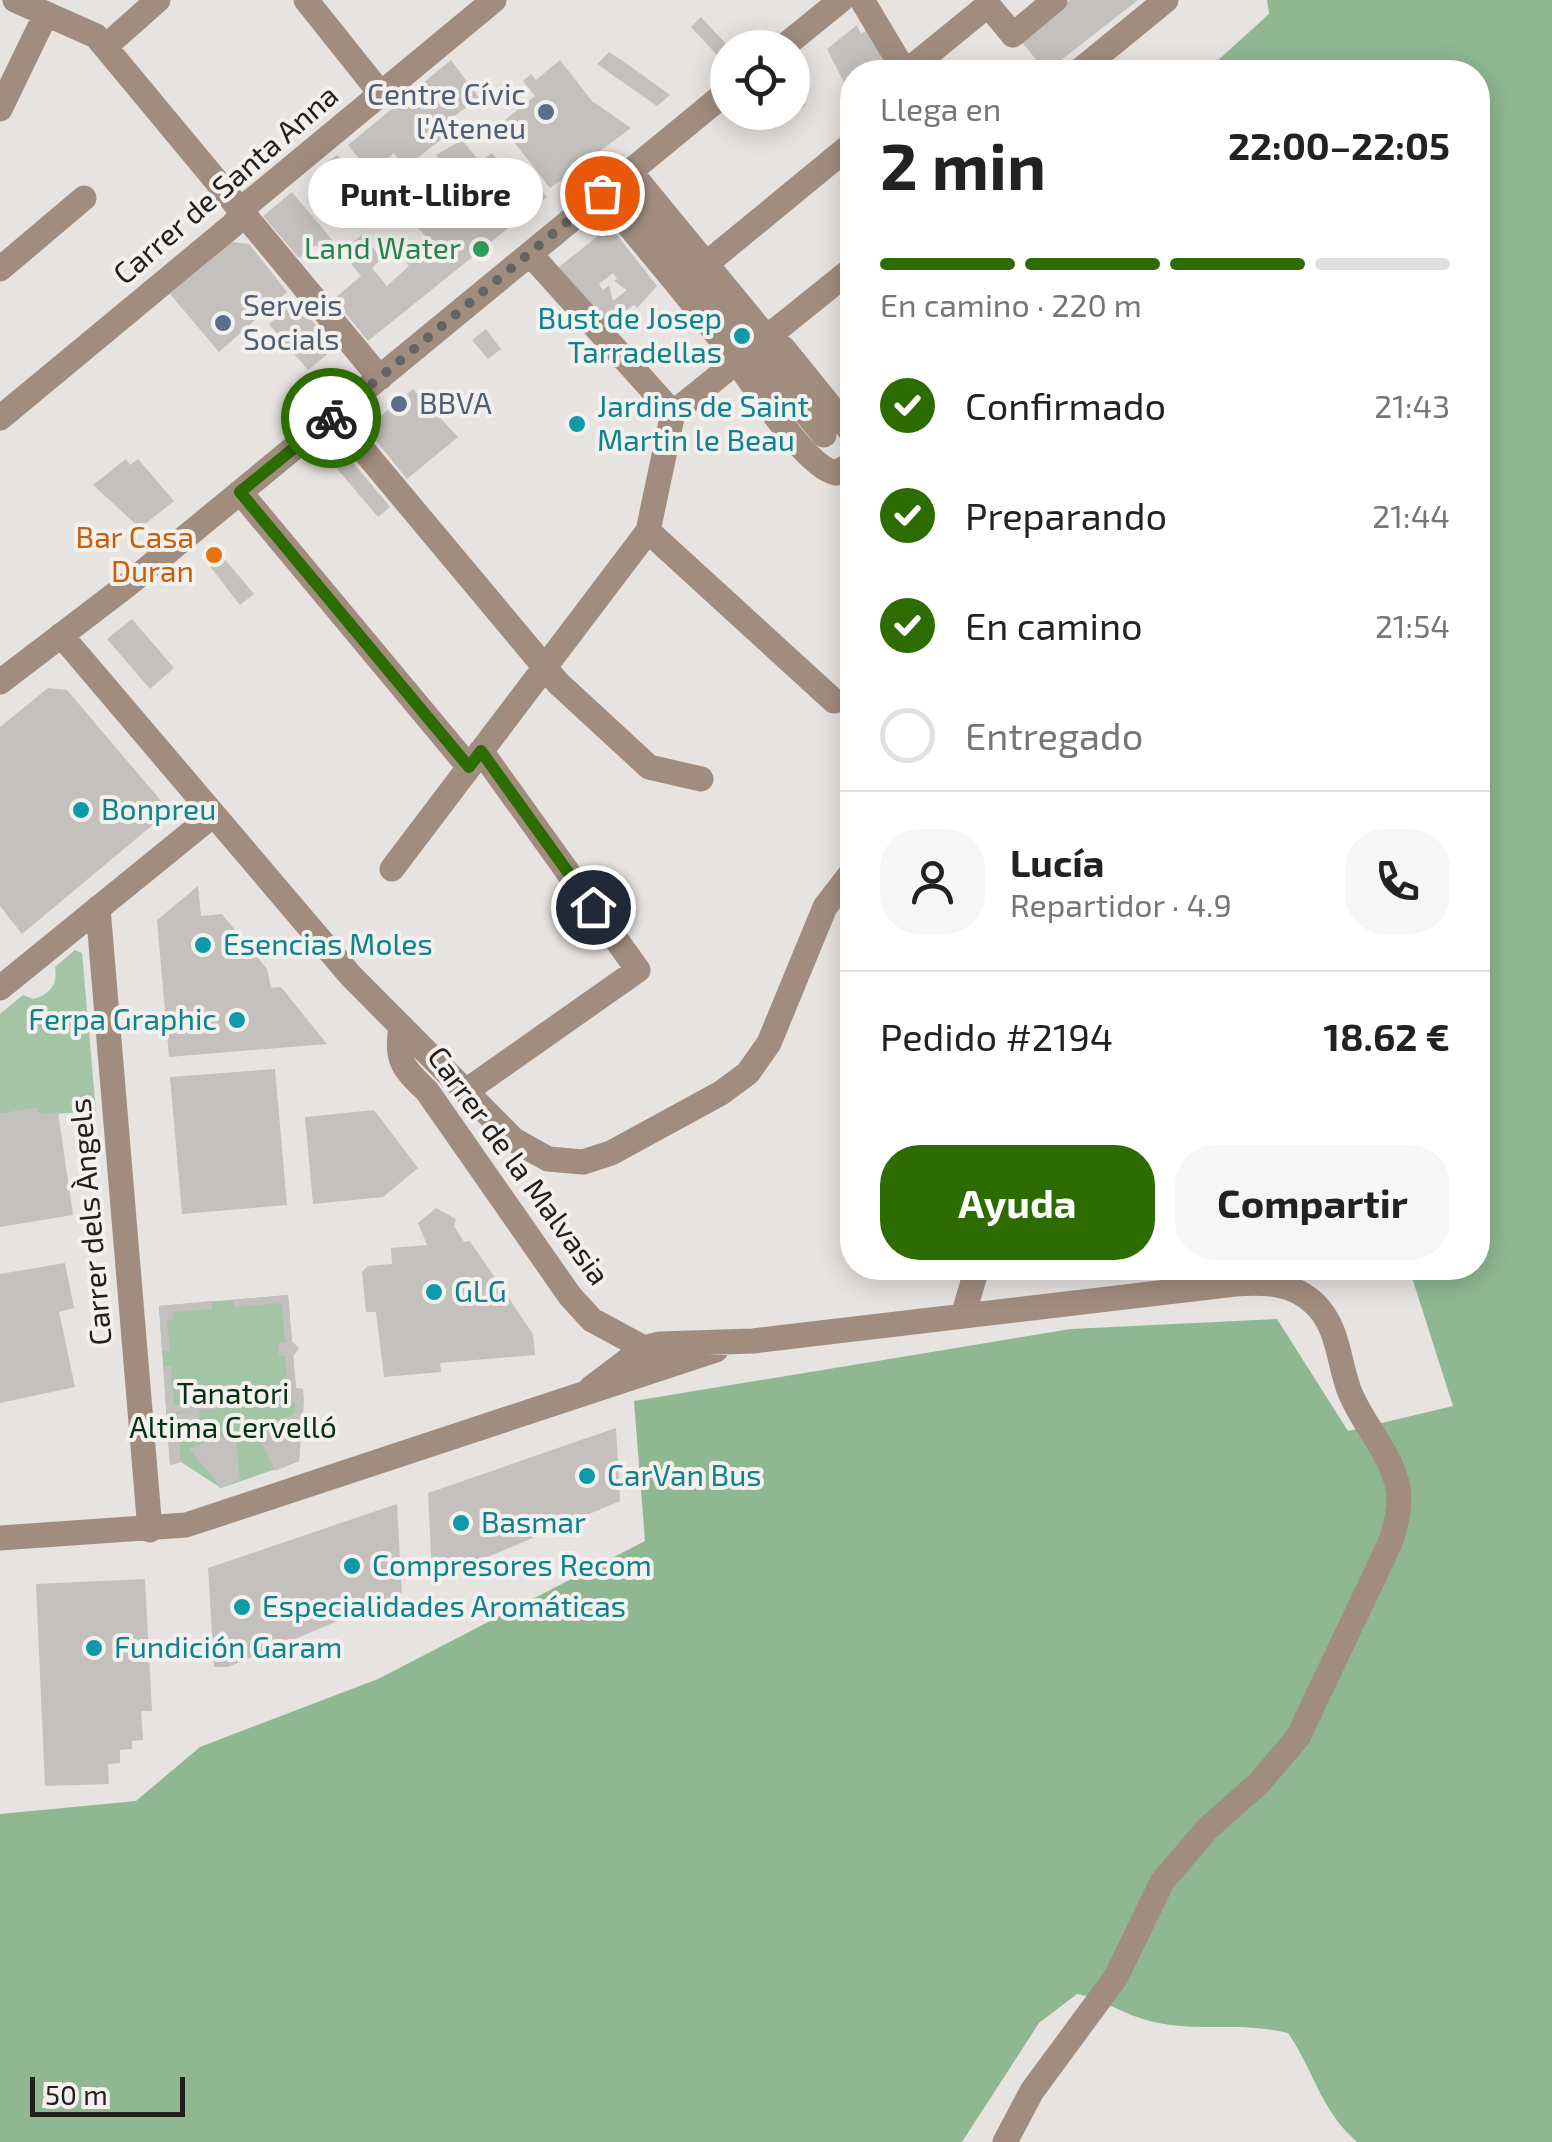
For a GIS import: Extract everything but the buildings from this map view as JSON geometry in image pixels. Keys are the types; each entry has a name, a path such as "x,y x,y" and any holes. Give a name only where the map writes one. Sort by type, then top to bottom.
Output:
{"street":[{"path":"14,0 96,36 380,378"},
{"path":"105,46 158,0"},
{"path":"306,0 381,94"},
{"name":"Carrer de Santa Anna","path":"0,418 233,225 243,212 494,0"},
{"path":"804,30 841,0"},
{"path":"862,0 899,60"},
{"path":"921,60 988,5 1013,35 1055,0"},
{"path":"1093,60 1166,0"},
{"path":"0,109 46,14"},
{"path":"0,682 145,570 530,254 624,192 710,108"},
{"path":"706,264 840,154"},
{"path":"624,192 706,264 753,350 840,423"},
{"path":"624,192 824,435"},
{"path":"0,269 84,198"},
{"path":"530,254 673,413"},
{"path":"392,869 648,531 673,413 840,279"},
{"path":"753,350 746,379 818,465 836,473 840,471"},
{"path":"334,415 546,668 648,767 701,779"},
{"path":"240,492 475,759 638,970 466,1091"},
{"path":"648,531 834,702"},
{"name":"Carrer de la Malvasia","path":"61,635 350,976 401,1026 397,1051 401,1062 427,1091 570,1296 592,1320 644,1348"},
{"path":"0,988 214,814"},
{"path":"401,1026 528,1150 571,1163 611,1153 748,1073 760,1058 825,907 840,888"},
{"name":"Carrer dels Àngels","path":"98,908 150,1530"},
{"path":"963,1316 973,1280"},
{"path":"591,1388 644,1348 680,1342 753,1342 1207,1280"},
{"path":"1005,2142 1032,2091 1116,1977 1162,1882 1206,1828 1259,1782 1298,1736 1380,1565 1398,1512 1394,1472 1350,1392 1327,1319 1316,1305 1291,1288 1257,1280"},
{"path":"0,1538 186,1525 591,1388 753,1342"}],"green space":[{"path":"1267,0 1552,0 1552,2142 1357,2142 1334,2116 1288,2033 1167,2024 1077,1994 1039,2023 962,2142 0,2142 0,1814 136,1801 200,1747 378,1679 645,1541 634,1401 1071,1329 1277,1319 1348,1431 1453,1406 1413,1280 1490,1280 1490,60 1218,60 1269,14"},
{"path":"75,950 82,953 96,1111 39,1115 37,1108 0,1114 0,1014 23,995 33,999 48,992 54,984 55,967"},
{"name":"Tanatori Altima Cervelló","path":"288,1295 292,1342 299,1348 293,1356 296,1388 303,1389 299,1461 221,1488 181,1462 170,1465 159,1306"}],"way so far":[{"path":"331,418 602,193"}],"place":[{"name":"Centre Cívic l'Ateneu","path":"546,112"},
{"name":"Punt-Llibre","path":"602,193"},
{"name":"Land Water","path":"481,249"},
{"name":"Serveis Socials","path":"223,323"},
{"name":"Bust de Josep Tarradellas","path":"742,336"},
{"name":"BBVA","path":"399,404"},
{"name":"Jardins de Saint Martin le Beau","path":"577,424"},
{"name":"Bar Casa Duran","path":"214,555"},
{"name":"Bonpreu","path":"81,810"},
{"name":"Esencias Moles","path":"203,945"},
{"name":"Ferpa Graphic","path":"237,1020"},
{"name":"GLG","path":"434,1292"},
{"name":"CarVan Bus","path":"587,1476"},
{"name":"Basmar","path":"461,1523"},
{"name":"Compresores Recom","path":"352,1566"},
{"name":"Especialidades Aromáticas","path":"242,1607"},
{"name":"Fundición Garam","path":"94,1648"}],"route":[{"path":"331,418 240,492 469,767 481,751 593,907"}]}
